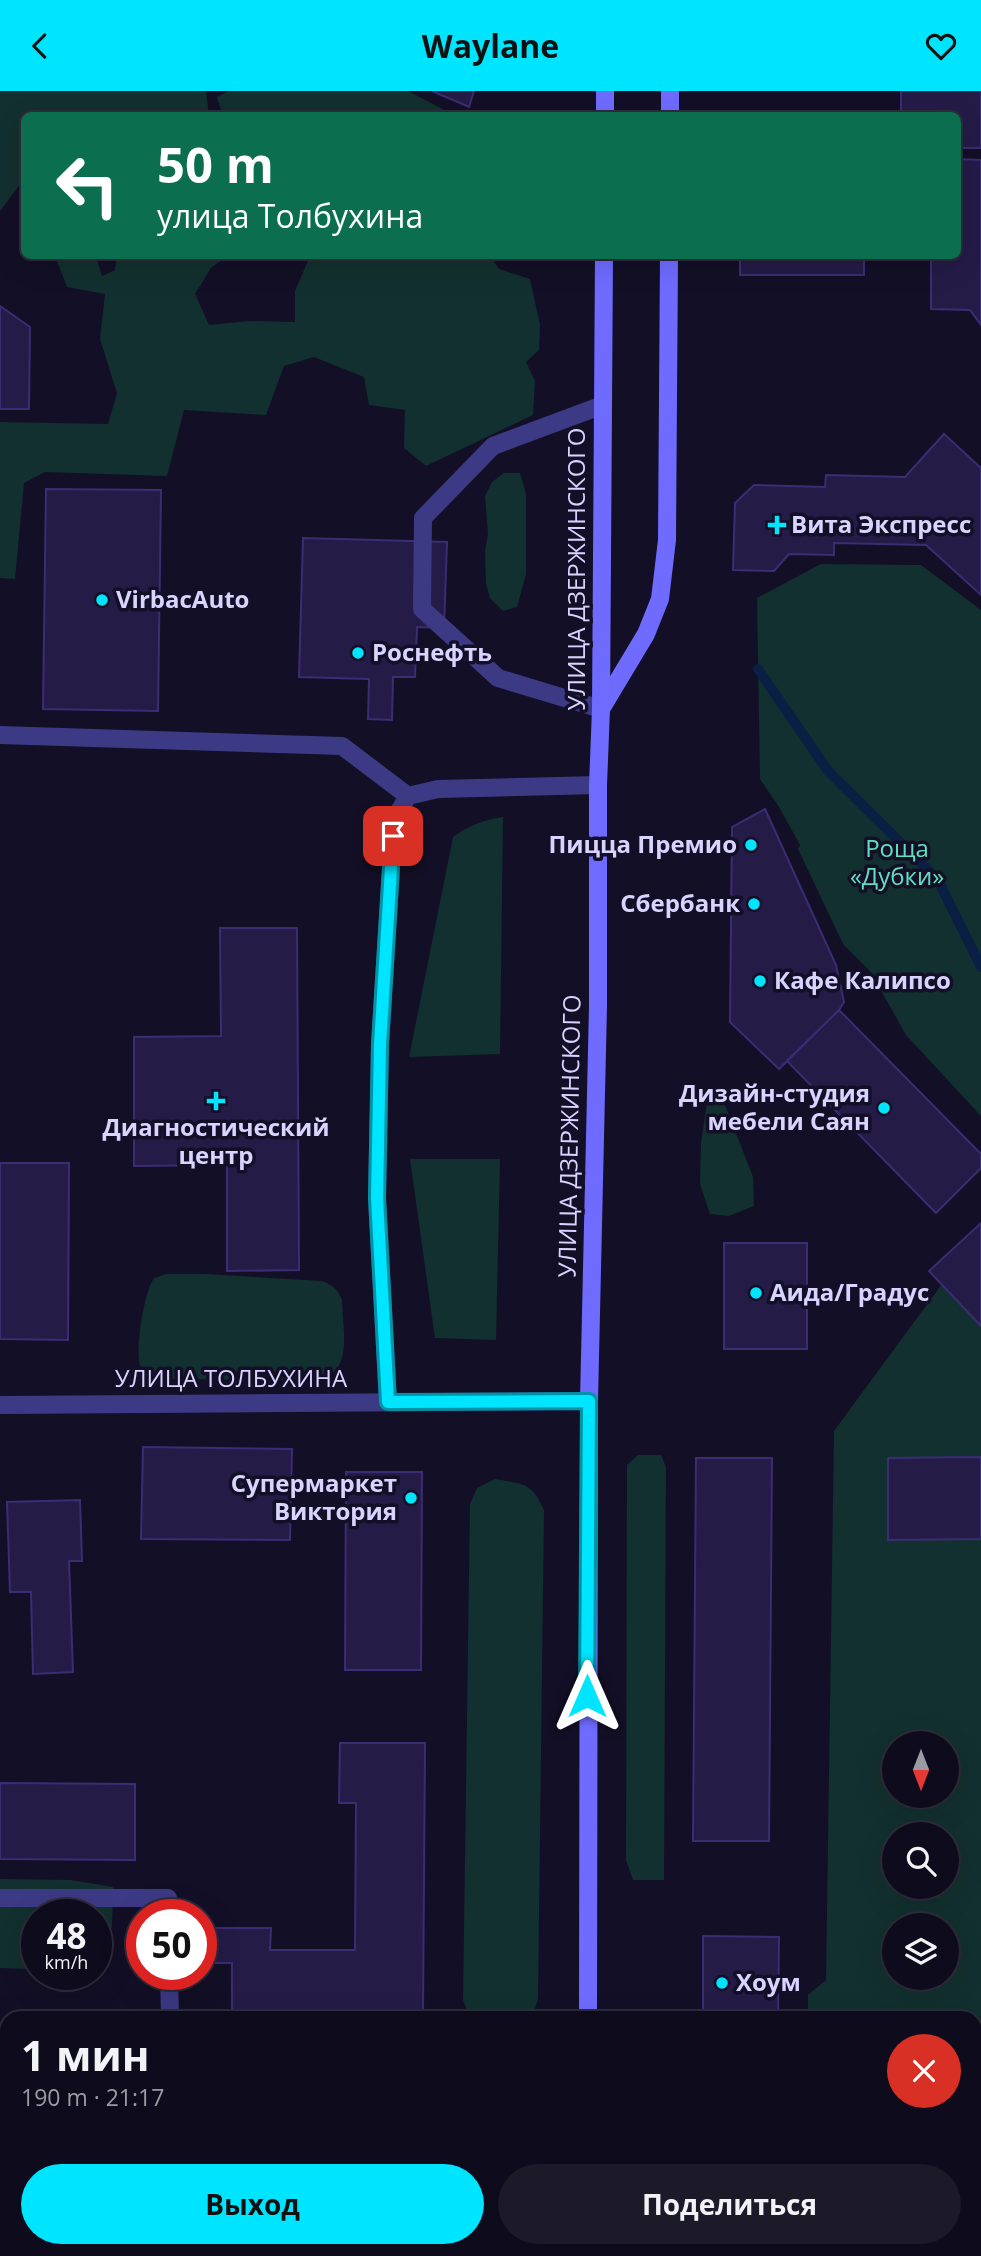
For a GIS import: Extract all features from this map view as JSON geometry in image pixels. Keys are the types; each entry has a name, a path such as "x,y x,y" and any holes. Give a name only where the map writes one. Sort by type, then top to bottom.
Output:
{"main road":[{"path":"605,112 606,91"},
{"path":"670,91 670,112"},
{"name":"УЛИЦА ДЗЕРЖИНСКОГО","path":"588,2011 589,1401 598,1006 604,259"},
{"path":"601,709 646,634 660,599 667,540 670,259"}],"street":[{"path":"601,709 498,678 422,609 422,518 492,446 603,405"},
{"path":"0,735 342,746 408,796"},
{"path":"388,1402 377,1198 380,1044 393,836 398,813 408,796 438,789 598,785"},
{"name":"УЛИЦА ТОЛБУХИНА","path":"0,1405 589,1401"},
{"path":"0,1898 168,1899"},
{"path":"169,1990 170,2011"}],"green space":[{"path":"0,91 206,91 209,112 21,112 21,183 0,211"},
{"path":"229,91 408,91 448,112 229,112 221,110 217,97"},
{"path":"56,259 97,259 102,276 115,270 117,259 223,259 211,268 195,294 209,325 249,321 295,322 295,291 309,259 492,259 499,269 530,279 540,325 539,350 526,362 535,381 533,415 426,466 404,448 405,410 369,405 364,377 314,357 284,366 266,415 184,410 167,476 45,472 24,483 15,579 0,578 0,422 108,424 117,393 100,339 105,294 67,287"},
{"path":"504,473 520,473 526,494 526,574 517,607 503,611 490,598 486,584 485,551 488,534 485,496 492,482"},
{"name":"Роща «Дубки»","path":"821,564 921,565 981,610 981,1116 906,1035 870,971 843,944 798,849 800,845 760,779 757,598"},
{"path":"503,817 500,1054 409,1057 453,837 477,824"},
{"path":"707,1103 725,1105 753,1177 754,1206 729,1216 710,1214 700,1184 701,1143"},
{"path":"410,1159 500,1159 496,1340 435,1338"},
{"path":"981,1231 981,2011 808,2011 808,1995 826,1980 834,1431"},
{"path":"166,1274 322,1281 329,1284 337,1290 342,1300 344,1350 338,1368 327,1377 310,1380 157,1379 149,1375 140,1365 141,1321 150,1285 154,1278"},
{"path":"638,1455 661,1455 666,1467 664,1880 633,1880 626,1860 627,1465"},
{"path":"495,1479 526,1486 535,1494 544,1510 538,1999 534,2011 467,2011 463,2000 470,1504 477,1488"},
{"path":"0,1879 71,1880 113,1887 112,1928 112,1899 21,1899 21,1969 0,1968"}],"building":[{"path":"432,91 474,91 469,107"},
{"path":"901,91 981,91 981,148 961,148 961,112 901,112"},
{"path":"961,159 981,160 981,325 970,310 931,309 931,259 961,259"},
{"path":"740,259 864,259 864,275 740,275"},
{"path":"0,306 30,327 29,409 0,409"},
{"path":"944,434 981,468 981,595 926,545 834,543 834,555 789,554 774,571 733,570 735,503 754,485 825,487 826,475 905,477"},
{"name":"VirbacAuto","path":"46,489 161,490 158,711 43,709"},
{"name":"Роснефть","path":"303,538 447,542 444,628 417,627 415,677 393,677 392,720 368,719 369,679 299,677"},
{"path":"765,809 836,965 844,1002 779,1069 730,1022 732,827"},
{"name":"Диагностический центр","path":"220,928 297,928 299,1270 227,1271 227,1165 134,1166 134,1037 221,1036"},
{"name":"Дизайн-студия мебели Саян","path":"839,1010 981,1154 981,1168 936,1213 787,1061"},
{"path":"0,1163 69,1163 68,1340 0,1339"},
{"path":"981,1223 981,1326 929,1271"},
{"path":"724,1243 807,1243 807,1349 724,1349"},
{"path":"143,1447 292,1449 290,1540 141,1539"},
{"path":"981,1457 981,1539 888,1540 888,1458"},
{"path":"696,1458 772,1458 769,1841 693,1841"},
{"path":"346,1472 422,1472 421,1670 345,1670"},
{"path":"80,1500 82,1561 69,1561 73,1672 33,1674 31,1592 10,1592 7,1502"},
{"path":"340,1743 425,1743 423,2011 232,2011 232,1963 217,1963 217,1928 271,1928 270,1950 355,1950 356,1803 339,1803"},
{"path":"0,1783 135,1784 135,1860 0,1859"},
{"path":"703,1936 779,1937 778,2011 703,2011"}],"waterway":[{"path":"758,669 828,771 938,880 981,967"}],"place":[{"name":"Вита Экспресс","path":"777,525"},
{"name":"VirbacAuto","path":"102,600"},
{"name":"Роснефть","path":"358,653"},
{"name":"Пицца Премио","path":"751,845"},
{"name":"Сбербанк","path":"754,904"},
{"name":"Кафе Калипсо","path":"760,981"},
{"name":"Диагностический центр","path":"216,1101"},
{"name":"Дизайн-студия мебели Саян","path":"884,1108"},
{"name":"Аида/Градус","path":"756,1293"},
{"name":"Супермаркет Виктория","path":"411,1498"},
{"name":"Хоум","path":"722,1983"}],"route":[{"path":"393,836 380,1044 377,1198 388,1402 589,1401 587,1696"}]}
